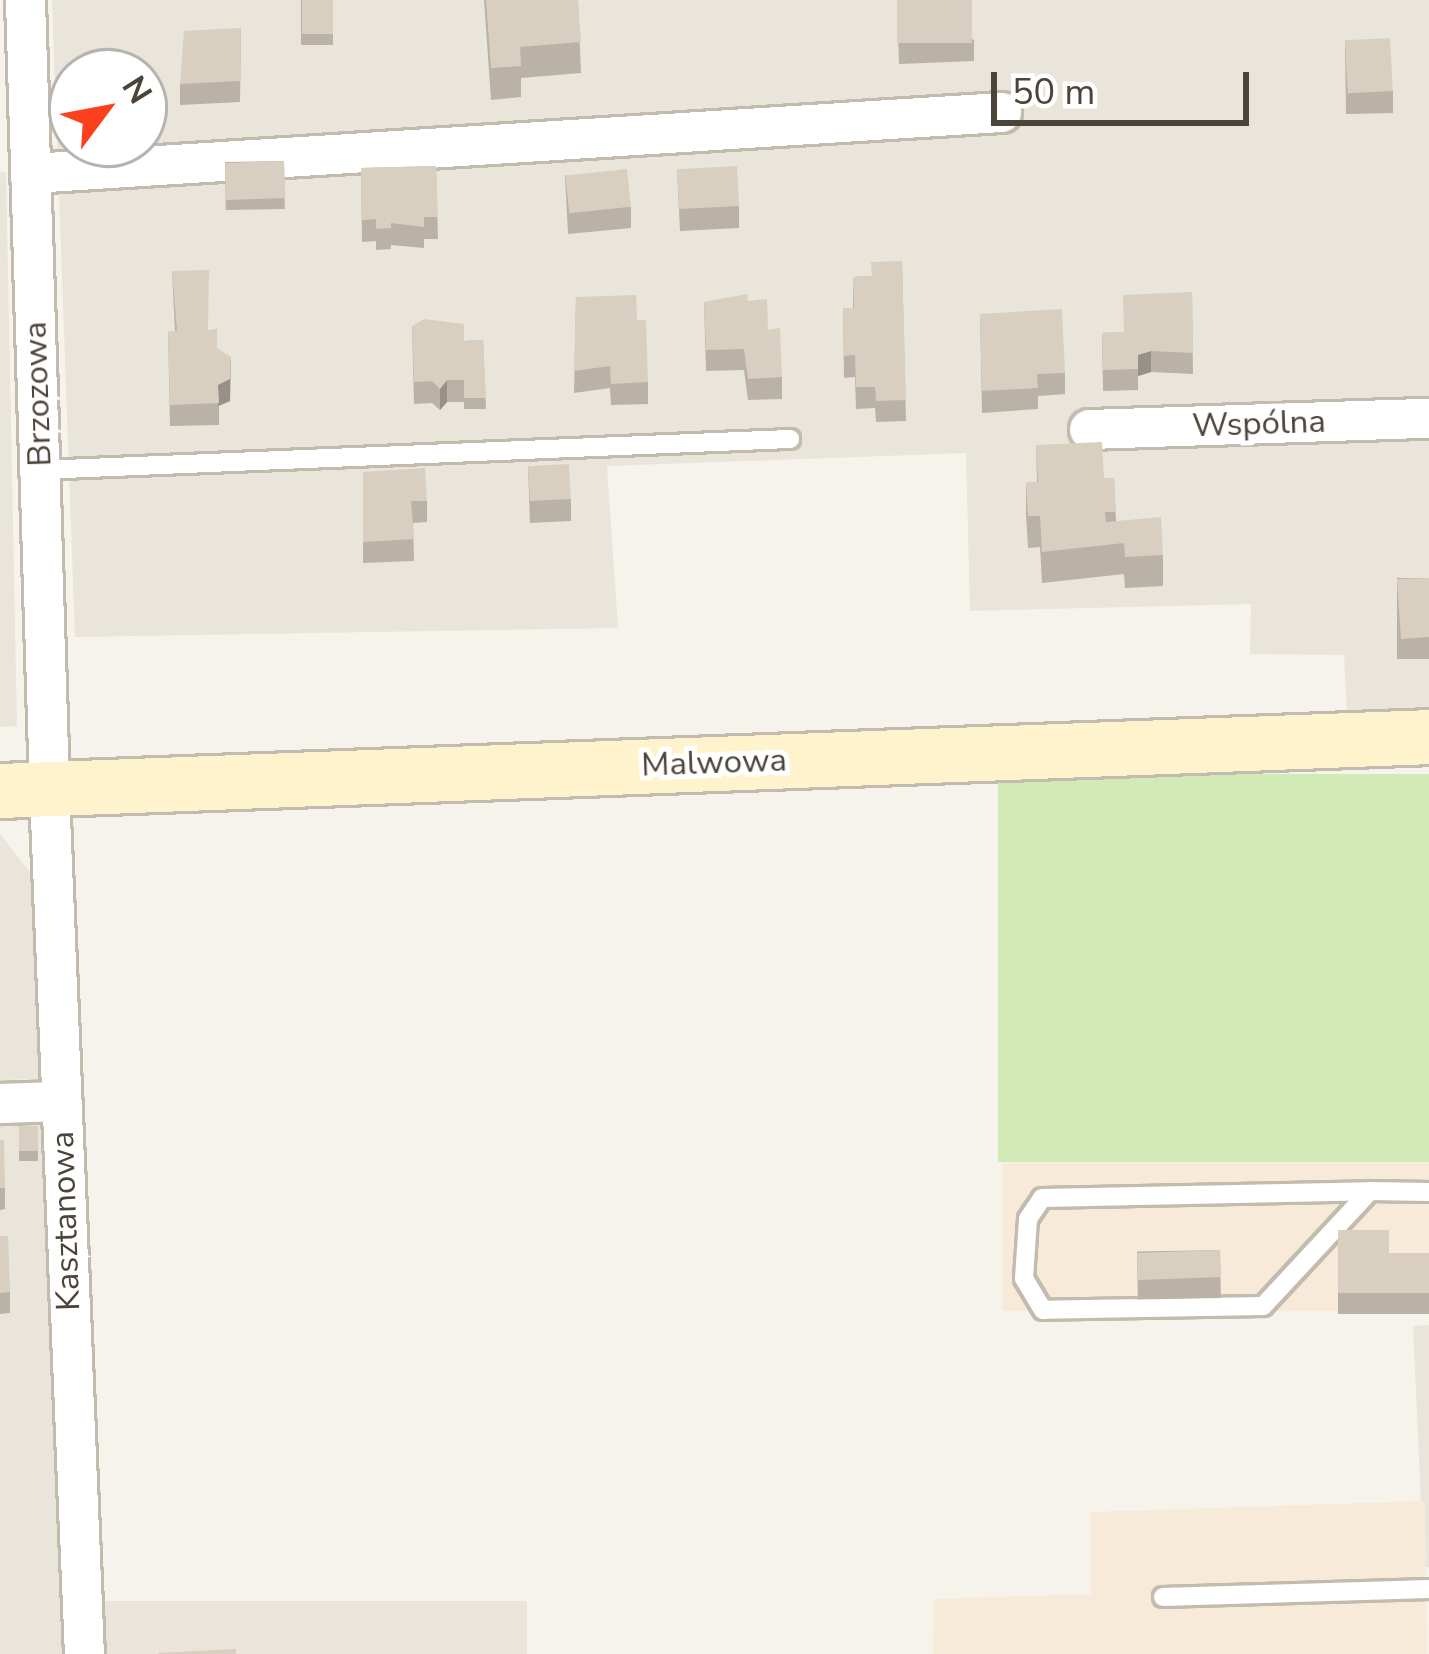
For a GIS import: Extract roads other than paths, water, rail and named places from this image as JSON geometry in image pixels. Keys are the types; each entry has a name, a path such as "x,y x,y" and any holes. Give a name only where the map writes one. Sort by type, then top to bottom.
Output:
{"street":[{"name":"Brzozowa","path":"25,0 40,470 25,790"},
{"path":"31,173 1001,112"},
{"name":"Wspólna","path":"1089,430 1429,418"},
{"name":"Malwowa","path":"25,790 1429,737"},
{"name":"Kasztanowa","path":"25,790 61,1101 84,1654"},
{"path":"0,1103 61,1101"}],"lane":[{"path":"40,470 790,440"},
{"path":"1370,1191 1263,1306 1043,1310 1024,1278 1028,1219 1042,1198 1370,1191 1429,1192"},
{"path":"1163,1598 1429,1589"}]}
